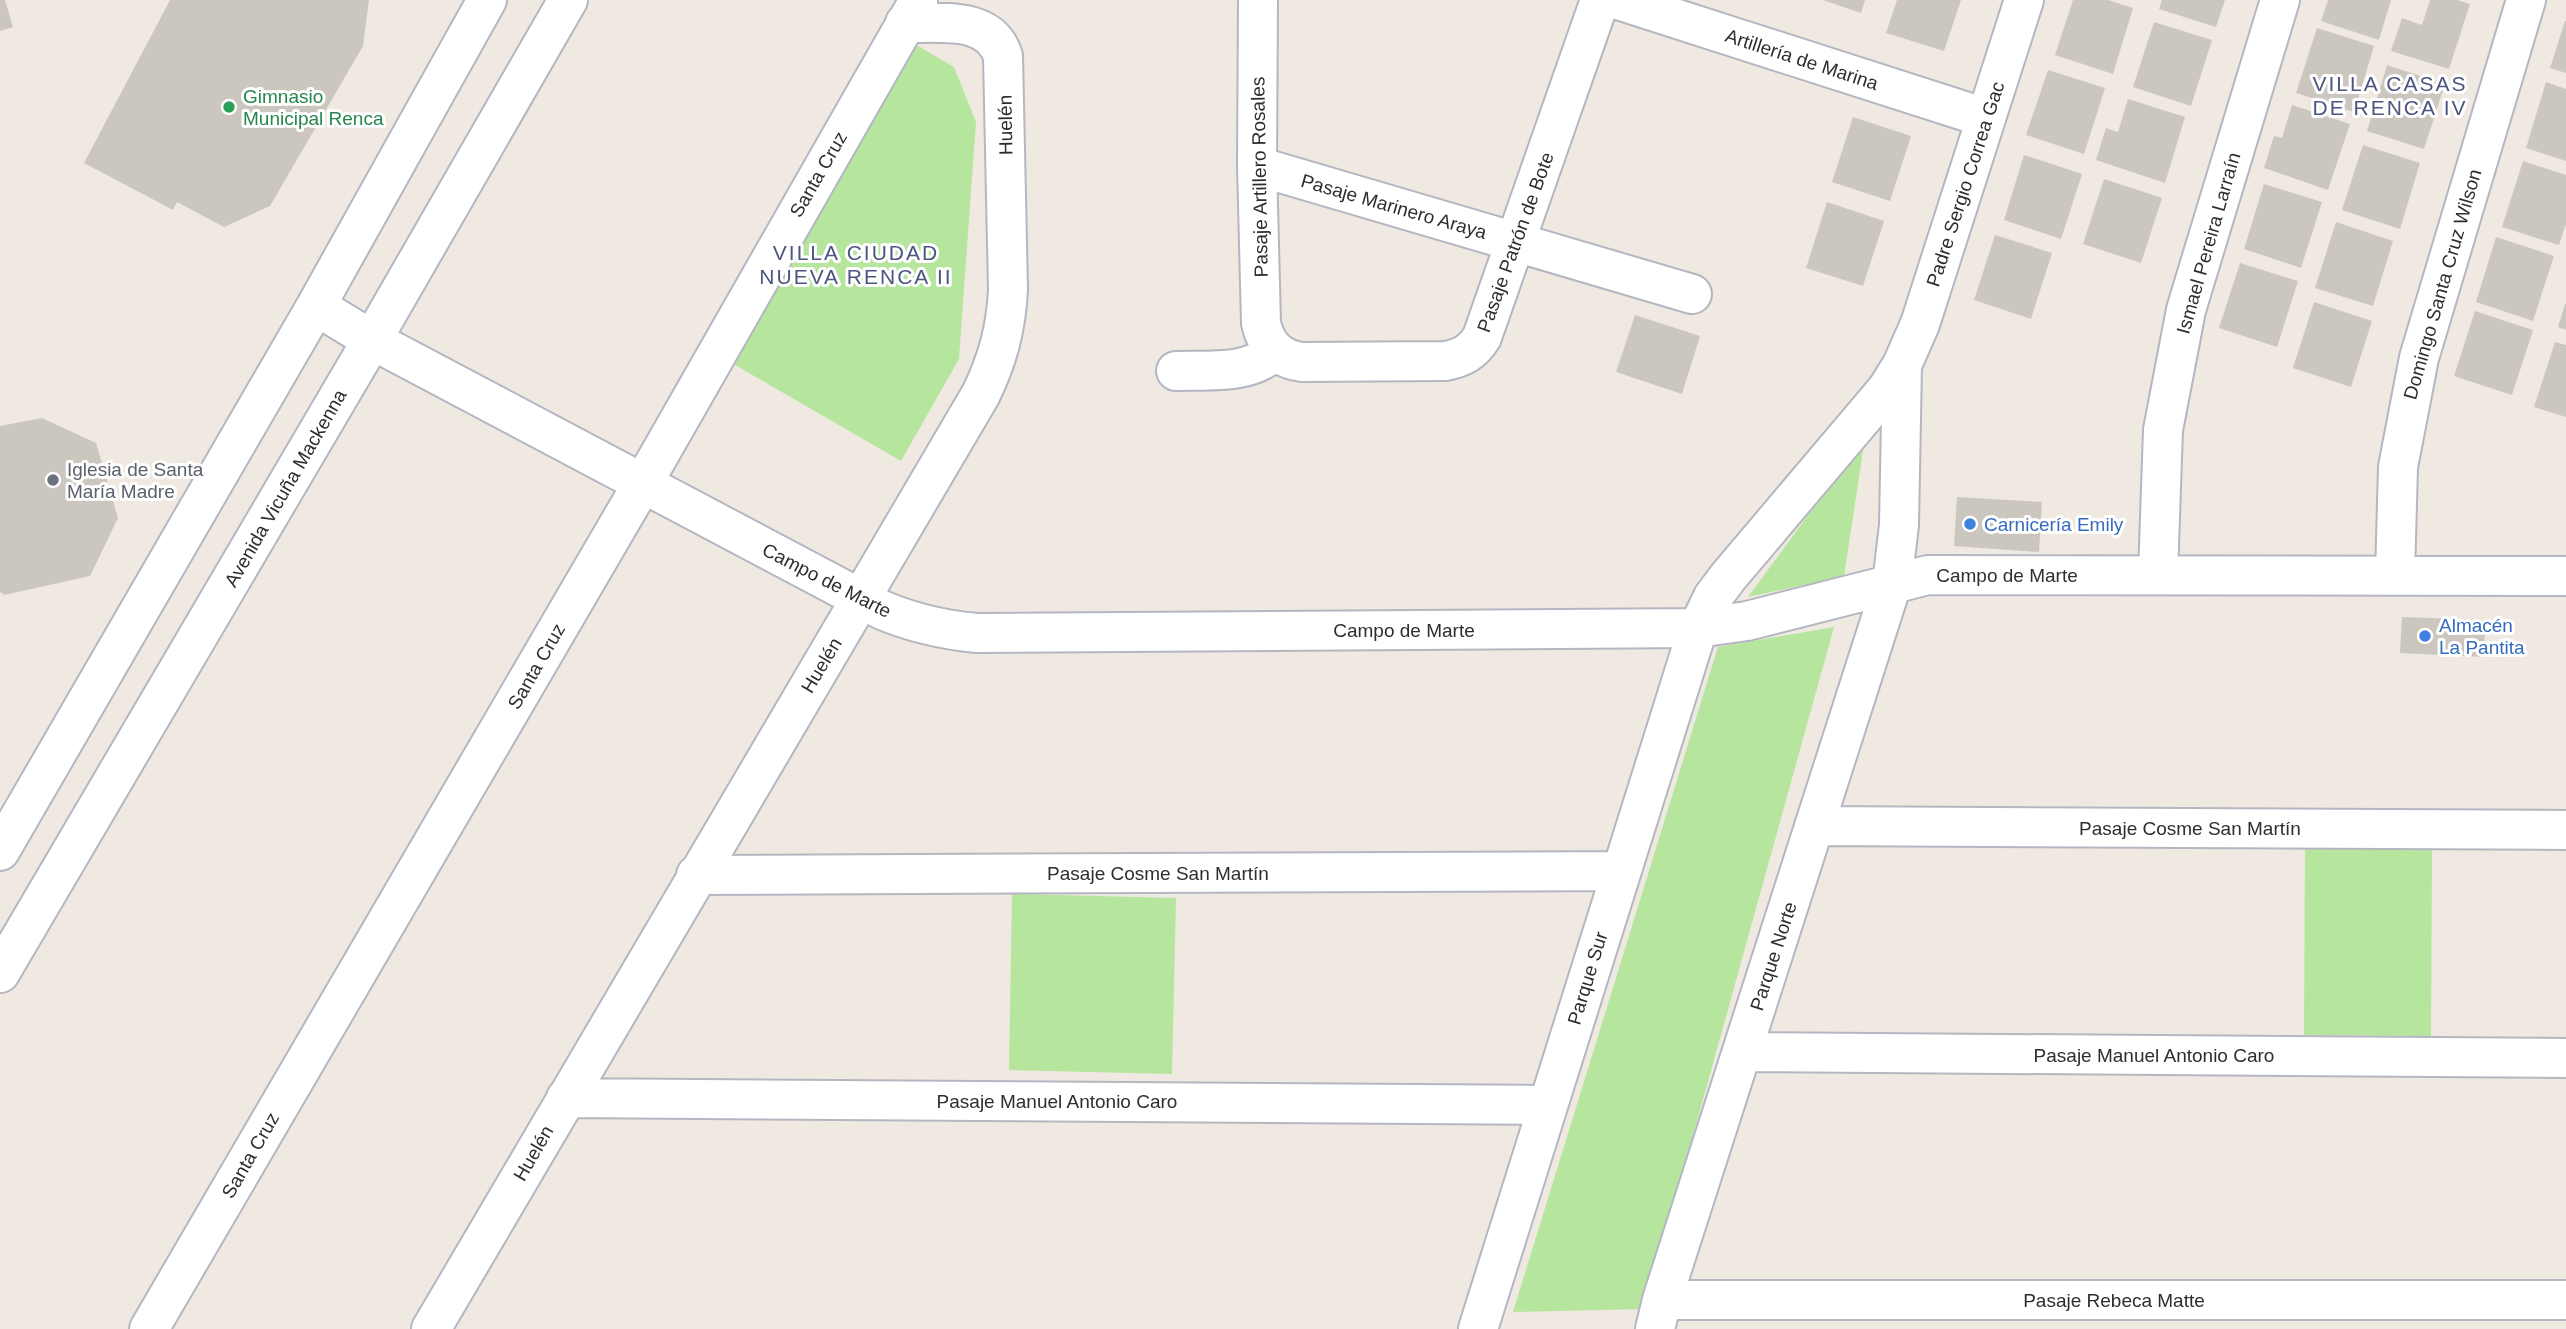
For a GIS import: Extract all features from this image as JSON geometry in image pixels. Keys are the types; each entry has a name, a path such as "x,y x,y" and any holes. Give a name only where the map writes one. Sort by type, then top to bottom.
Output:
{"street":[{"path":"0,851 316,306 487,0"},
{"name":"Avenida Vicuña Mackenna","path":"0,973 372,340 568,0"},
{"name":"Pasaje Artillero Rosales","path":"1258,0 1257,166 1261,323 1275,351"},
{"name":"Pasaje Patrón de Bote","path":"1275,351 1283,357 1303,362 1457,359 1476,346 1482,337 1600,0"},
{"name":"Artillería de Marina","path":"1618,0 1986,118"},
{"name":"Padre Sergio Correa Gac","path":"1698,628 1713,597 1728,577 1870,411 1902,365 1920,324 2024,0"},
{"name":"Ismael Pereira Larraín","path":"2158,575 2163,430 2186,310 2280,0"},
{"name":"Domingo Santa Cruz Wilson","path":"2395,575 2398,467 2419,358 2526,0"},
{"name":"Santa Cruz","path":"149,1329 642,483 912,12"},
{"name":"Huelén","path":"430,1329 981,394 1001,347 1009,290 1003,56 994,38 983,30 912,12"},
{"name":"Pasaje Marinero Araya","path":"1257,166 1692,294"},
{"name":"Campo de Marte","path":"316,306 372,340 905,620 952,631 977,633 1698,628 1747,621 1928,575 2566,576"},
{"path":"1176,371 1242,368 1259,362 1275,351"},
{"name":"Padre Sergio Correa Gac","path":"1892,584 1899,525 1902,365"},
{"name":"Parque Norte","path":"1658,1314 1892,584"},
{"name":"Parque Sur","path":"1478,1329 1698,628"},
{"name":"Pasaje Cosme San Martín","path":"1814,826 2566,830"},
{"name":"Pasaje Cosme San Martín","path":"696,875 1621,871"},
{"name":"Pasaje Manuel Antonio Caro","path":"1742,1052 2566,1058"},
{"name":"Pasaje Manuel Antonio Caro","path":"566,1098 1548,1105"},
{"name":"Pasaje Rebeca Matte","path":"1658,1314 2566,1300"}],"green space":[{"path":"913,43 954,67 976,122 959,359 901,461 730,362"},
{"path":"1865,438 1844,576 1748,597"},
{"path":"1834,627 1645,1309 1513,1312 1718,647"},
{"path":"2305,848 2432,849 2431,1036 2304,1035"},
{"path":"1012,894 1176,898 1172,1074 1009,1070"}],"building":[{"path":"0,0 5,0 13,27 0,31"},
{"path":"170,0 369,0 363,46 270,206 224,227 177,202 173,210 84,163"},
{"path":"1823,0 1865,0 1861,13"},
{"path":"1897,0 1961,0 1944,51 1886,33"},
{"path":"2073,0 2108,0 2133,8 2113,74 2055,55"},
{"path":"2162,0 2225,0 2216,27 2159,9"},
{"path":"2328,0 2391,0 2379,40 2321,21"},
{"path":"2430,0 2457,0 2470,4 2449,69 2391,51 2402,18 2422,25"},
{"path":"2566,21 2566,73 2550,68"},
{"path":"2154,22 2212,40 2191,106 2133,87"},
{"path":"2317,28 2374,46 2354,112 2296,93"},
{"path":"2387,65 2445,84 2424,149 2367,131"},
{"path":"2048,70 2105,88 2084,154 2026,135"},
{"path":"2546,82 2566,89 2566,161 2526,148"},
{"path":"2128,99 2185,117 2165,183 2096,160 2106,128 2118,132"},
{"path":"2292,105 2350,124 2328,190 2264,168 2274,136 2282,138"},
{"path":"1853,117 1911,136 1890,201 1832,182"},
{"path":"2363,145 2420,163 2400,229 2342,210"},
{"path":"2024,155 2082,174 2061,239 2004,220"},
{"path":"2523,161 2566,175 2566,224 2559,245 2502,227"},
{"path":"2104,179 2162,198 2141,263 2083,244"},
{"path":"2264,184 2322,202 2301,268 2244,249"},
{"path":"1827,202 1884,221 1863,286 1806,268"},
{"path":"2336,222 2393,241 2373,306 2315,288"},
{"path":"1995,235 2052,253 2031,319 1974,300"},
{"path":"2496,237 2554,256 2533,321 2476,302"},
{"path":"2240,263 2298,281 2277,347 2219,328"},
{"path":"2314,302 2372,321 2351,387 2293,368"},
{"path":"2566,304 2566,330 2558,327"},
{"path":"2475,311 2533,330 2512,395 2454,376"},
{"path":"1635,315 1700,336 1682,394 1616,372"},
{"path":"2555,342 2566,345 2566,417 2534,407"},
{"name":"Iglesia de Santa María Madre","path":"42,418 96,443 118,518 90,576 4,595 0,592 0,426"},
{"path":"1957,497 2042,502 2039,552 1954,546"},
{"path":"2402,617 2485,620 2484,657 2400,653"}],"place":[{"name":"Gimnasio Municipal Renca","path":"229,107"},
{"name":"Iglesia de Santa María Madre","path":"53,480"},
{"name":"Carnicería Emily","path":"1970,524"},
{"name":"Almacén La Pantita","path":"2425,636"}],"district":[{"name":"VILLA CASAS DE RENCA IV","path":"2390,96"},
{"name":"VILLA CIUDAD NUEVA RENCA II","path":"856,265"}]}
